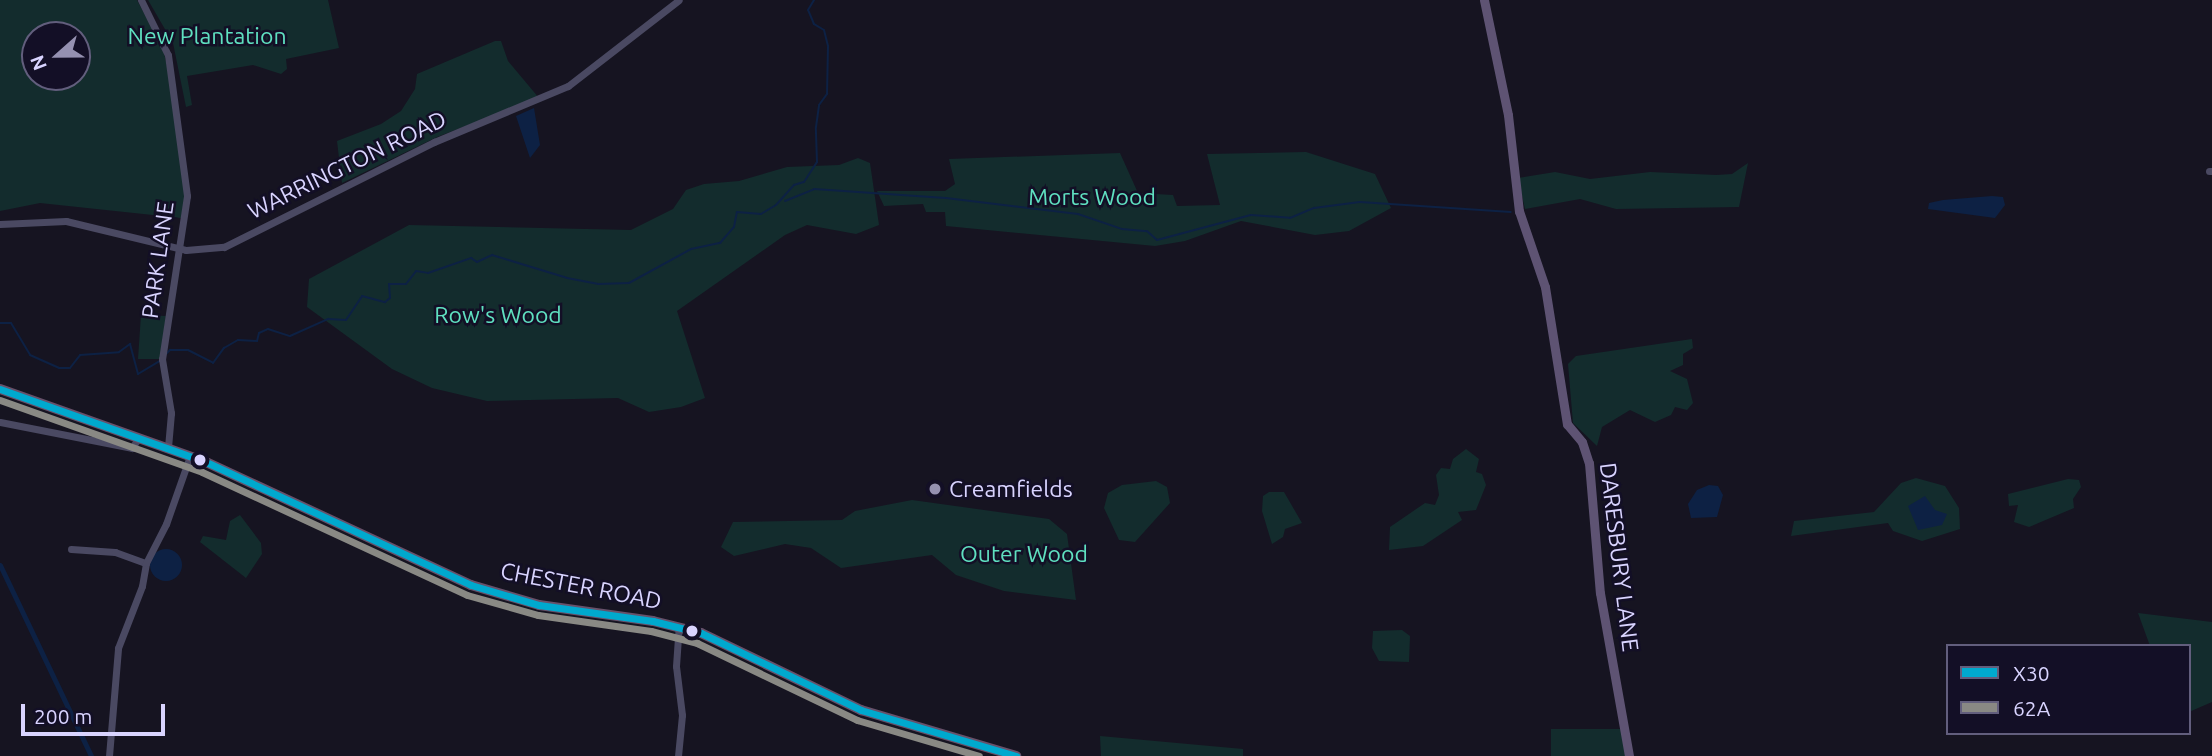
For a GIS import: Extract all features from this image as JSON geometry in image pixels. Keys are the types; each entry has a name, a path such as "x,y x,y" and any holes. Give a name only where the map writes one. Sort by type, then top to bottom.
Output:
{"highway":[{"name":"CHESTER ROAD","path":"0,389 190,456 471,585 540,605 679,627 727,644 861,710 1016,756"},
{"name":"CHESTER ROAD","path":"0,394 65,412"}],"main road":[{"name":"DARESBURY LANE","path":"1484,0 1503,83 1519,211 1545,287 1565,416 1582,442 1589,463 1600,593 1629,756"}],"street":[{"name":"PARK LANE","path":"141,0 167,50 178,109 187,196 162,359 171,413 167,447"},
{"name":"WARRINGTON ROAD","path":"0,224 66,221 180,248 224,247 434,142 557,92 590,72 679,0"},
{"path":"0,422 134,448 139,437"},
{"path":"89,439 94,422"},
{"path":"108,756 118,648 142,586 146,563 166,524 190,456"},
{"path":"71,549 115,552 146,563"},
{"path":"678,756 682,715 676,666 679,627"}],"green space":[{"path":"0,0 137,0 163,48 176,108 185,197 181,218 40,203 0,211"},
{"name":"New Plantation","path":"148,0 328,0 339,48 286,59 287,69 281,74 253,65 187,76 192,105 186,107 173,43"},
{"path":"495,41 501,41 508,61 539,98 437,137 342,183 337,141 381,124 401,111 415,89 417,74"},
{"name":"Morts Wood","path":"1306,152 1375,174 1391,208 1349,231 1315,235 1241,221 1185,241 1155,246 946,226 945,212 926,212 923,204 884,206 877,191 945,191 955,184 949,159 1120,153 1138,193 1173,195 1177,206 1220,205 1207,154"},
{"name":"Row's Wood","path":"858,158 870,163 879,225 856,234 807,225 785,235 677,311 705,398 681,407 649,412 618,398 487,401 432,388 392,369 307,307 309,279 409,225 631,230 673,209 686,190 704,184 739,181 787,167 839,165"},
{"path":"1748,163 1739,207 1616,209 1580,199 1525,209 1518,178 1555,172 1590,179 1650,172 1732,174"},
{"path":"141,315 166,316 160,359 138,359"},
{"path":"1692,339 1693,348 1683,354 1683,365 1670,371 1687,379 1693,403 1687,410 1675,407 1671,415 1655,422 1630,410 1602,427 1597,446 1573,423 1568,364 1576,356"},
{"path":"1466,449 1479,459 1476,472 1482,474 1486,485 1476,510 1458,512 1462,520 1423,546 1389,550 1390,527 1425,503 1435,505 1439,495 1436,475 1441,468 1450,469 1453,459"},
{"path":"1916,478 1945,486 1959,508 1960,529 1922,541 1893,531 1888,523 1791,536 1794,521 1874,512 1901,483"},
{"path":"2068,479 2079,480 2081,487 2073,499 2074,508 2029,527 2014,522 2018,505 2009,506 2008,494"},
{"path":"1156,481 1167,487 1170,503 1135,542 1119,540 1104,508 1108,493 1122,485"},
{"path":"1269,492 1284,492 1302,523 1285,529 1283,537 1272,544 1262,511 1263,496"},
{"name":"Outer Wood","path":"912,500 1049,519 1067,534 1076,600 1004,591 956,575 932,555 841,568 811,548 785,544 734,556 721,547 733,522 842,520 855,511"},
{"path":"240,515 261,543 262,554 246,578 200,542 203,536 226,540 230,521"},
{"path":"2138,613 2212,622 2212,702 2191,711 2191,644 2149,644"},
{"path":"1402,630 1410,636 1409,662 1379,661 1372,648 1373,631"},
{"path":"1551,729 1626,729 1626,756 1551,756"},
{"path":"1100,736 1243,749 1243,756 1101,756"}],"water":[{"path":"534,108 540,145 530,158 516,116"},
{"path":"2003,197 2005,205 1995,218 1928,209 1929,203 1943,200"},
{"path":"1709,485 1718,486 1723,495 1717,517 1691,518 1688,504 1697,490"},
{"path":"1925,496 1935,510 1947,514 1942,525 1918,530 1908,506"},
{"path":"166,549 177,554 182,565 177,576 166,581 155,576 150,565 155,554"}],"waterway":[{"path":"166,354 170,350 188,350 213,363 224,348 238,340 257,341 259,333 268,329 290,336 328,319 346,320 362,296 385,302 390,298 389,284 406,284 416,271 428,273 471,258 477,262 492,255 567,278 598,284 629,283 691,249 720,243 734,227 737,212 761,214 776,205 794,185 804,182 817,162 816,127 819,105 827,94 828,46 824,30 814,24 808,10 814,0"},
{"path":"785,201 814,189 946,198 1078,214 1122,229 1147,231 1157,240 1251,215 1290,218 1314,208 1360,202 1511,212"},
{"path":"0,323 11,323 30,355 59,368 70,368 80,355 119,352 130,344 138,374 160,361"},
{"path":"0,565 91,756"}],"transit line":[{"name":"X30","path":"0,389 206,462 471,585 539,605 653,621 701,633 861,710 1016,756"},
{"name":"62A","path":"0,400 202,472 467,595 538,615 651,631 697,643 857,720 979,756"}],"place":[{"name":"Creamfields","path":"935,489"}]}
